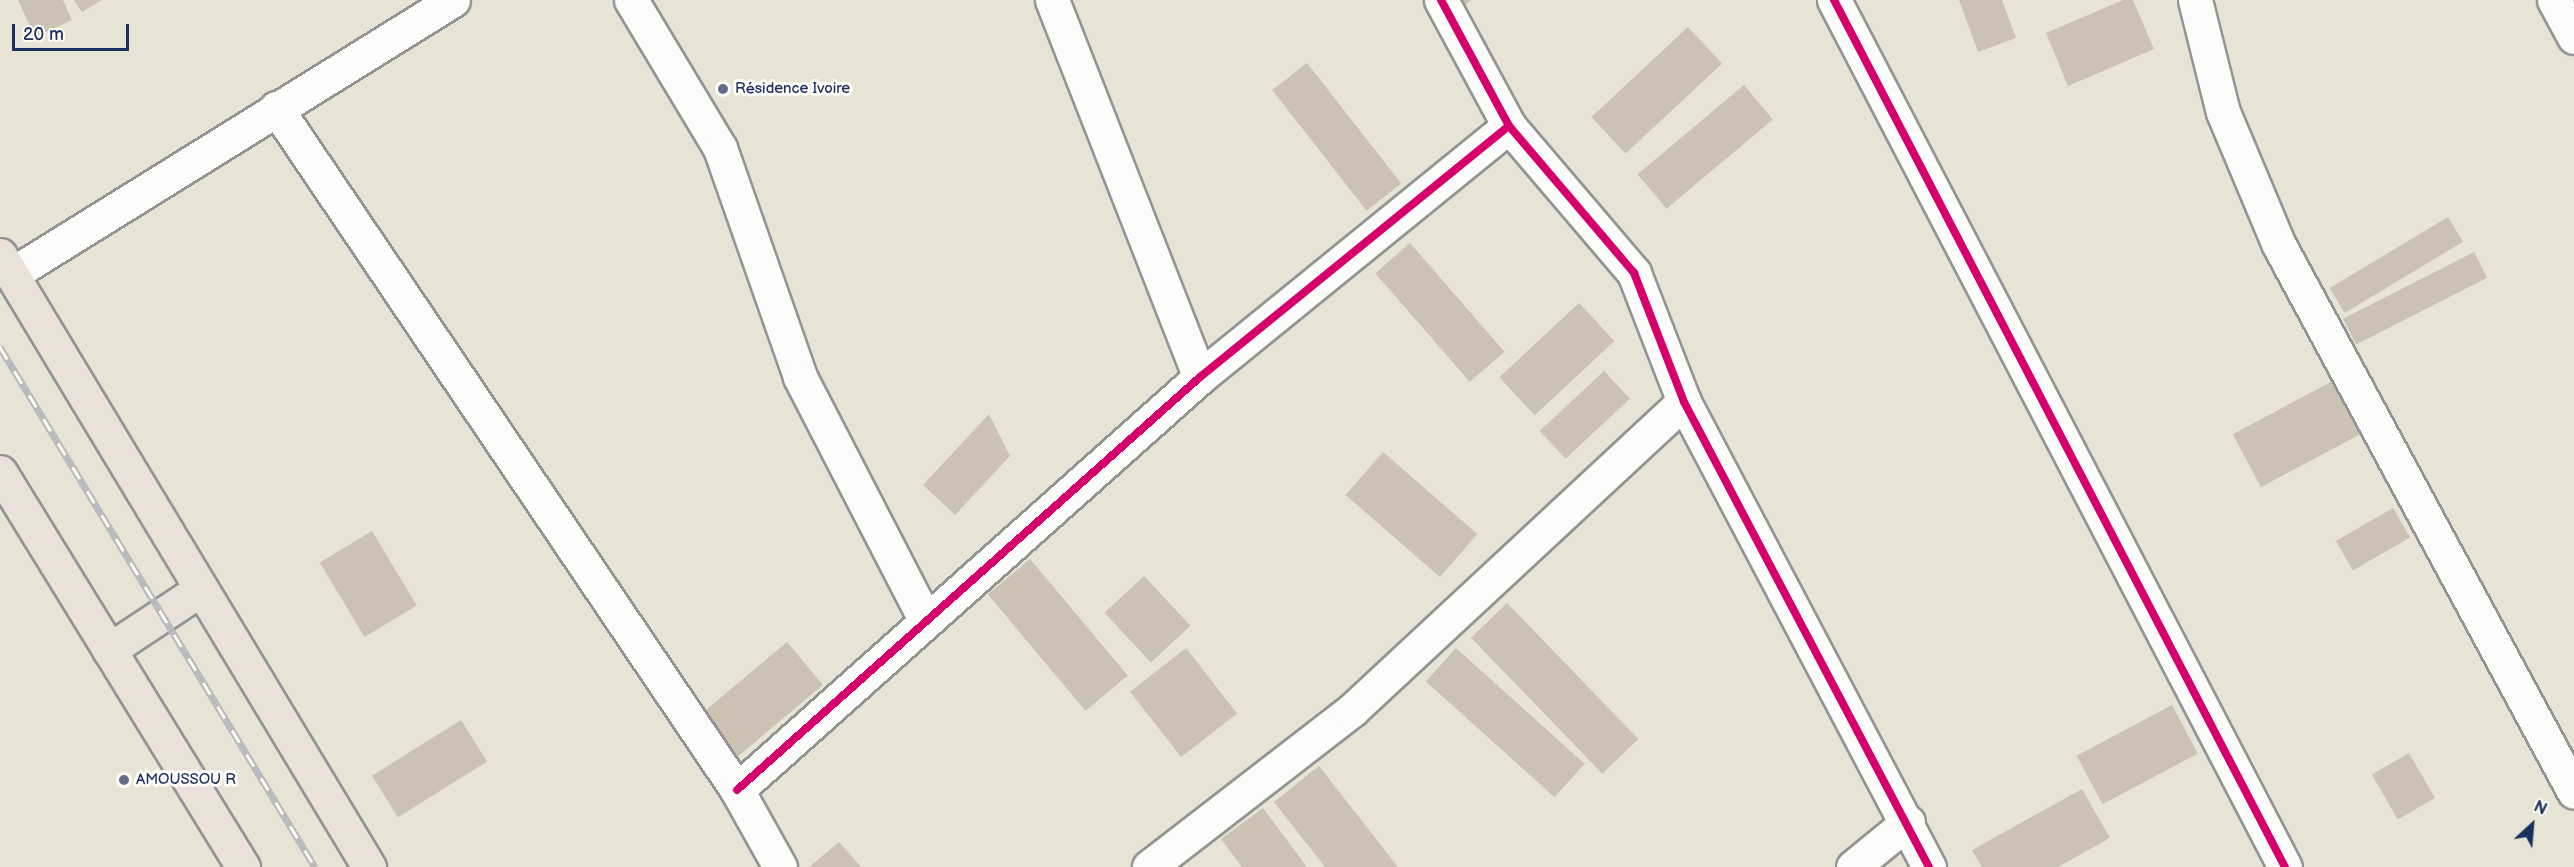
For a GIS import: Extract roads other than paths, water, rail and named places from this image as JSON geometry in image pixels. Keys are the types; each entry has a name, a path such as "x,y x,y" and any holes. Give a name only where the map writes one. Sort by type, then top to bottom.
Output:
{"main road":[{"path":"6,264 369,867"},
{"path":"0,472 243,867"},
{"path":"109,650 201,589"}],"street":[{"path":"6,264 276,108 453,0"},
{"path":"631,0 720,148 800,377 925,619"},
{"path":"1052,0 1200,377"},
{"path":"1441,0 1509,126 1634,273 1684,402 1908,822 1929,867"},
{"path":"1834,0 2285,867"},
{"path":"2195,0 2223,112 2279,245 2574,792"},
{"path":"2554,0 2574,37"},
{"path":"276,108 737,790 780,867"},
{"path":"737,790 925,619 1200,377 1509,126"},
{"path":"1149,867 1352,710 1684,402"},
{"path":"1853,867 1908,822"}],"railway":[{"path":"0,347 315,867"}],"place":[{"name":"Résidence Ivoire","path":"723,89"},
{"name":"AMOUSSOU R","path":"124,780"}]}
